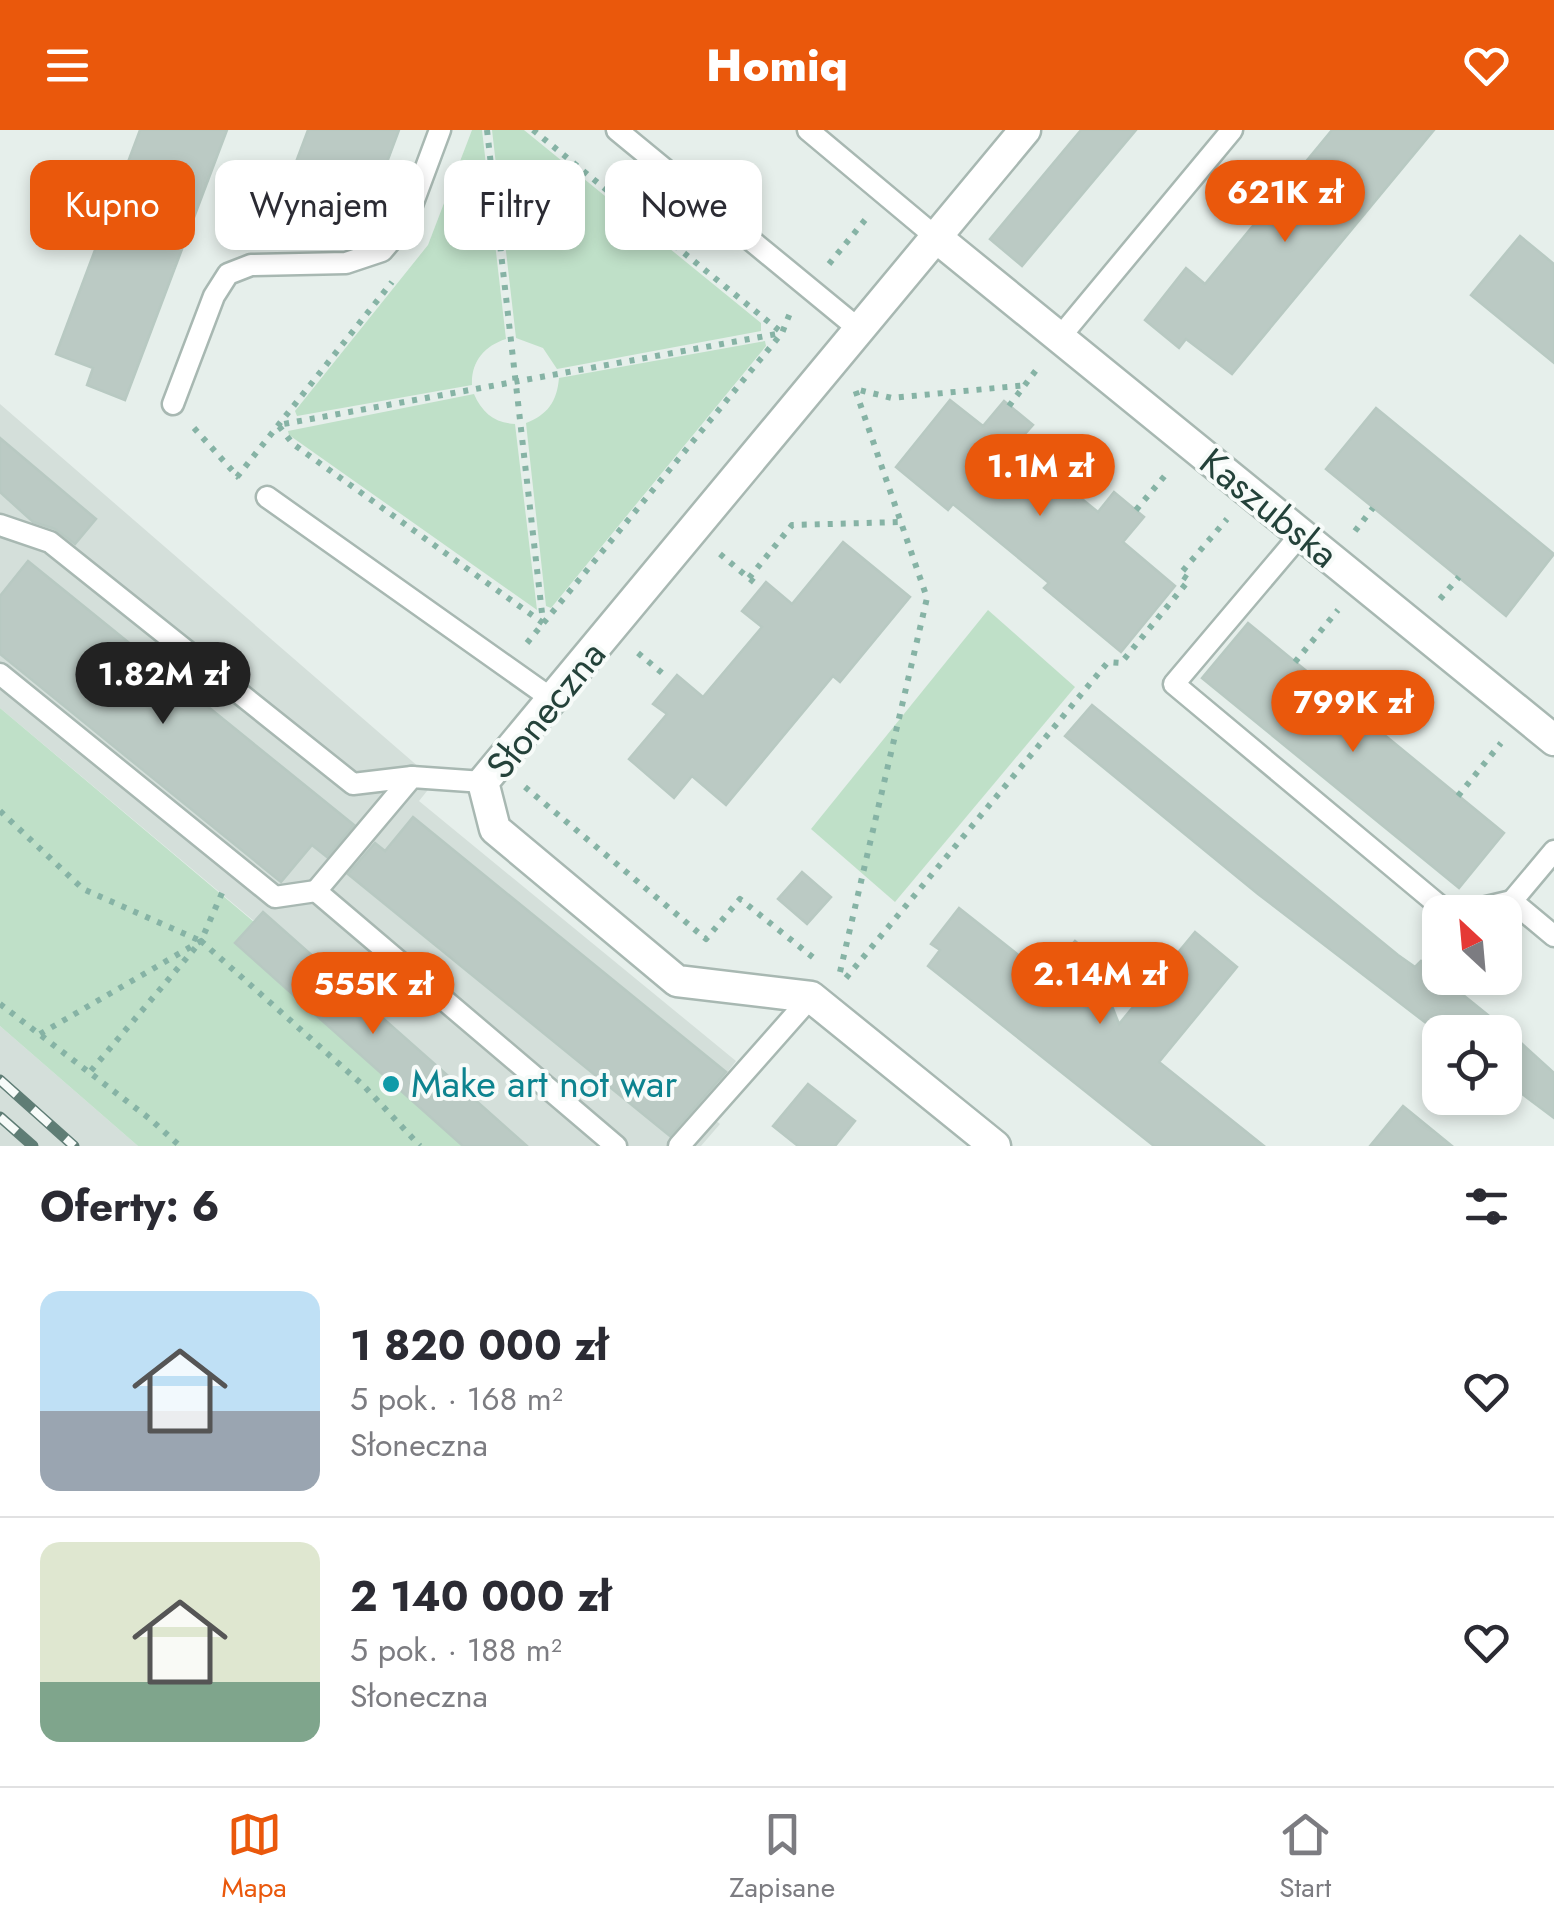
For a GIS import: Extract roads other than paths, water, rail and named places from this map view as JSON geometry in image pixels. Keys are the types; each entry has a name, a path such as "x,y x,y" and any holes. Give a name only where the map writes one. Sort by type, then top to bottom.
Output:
{"street":[{"name":"Słoneczna","path":"811,997 676,981 495,830 483,782 1025,130"},
{"name":"Kaszubska","path":"938,238 1051,346 1301,534 1550,730"},
{"path":"811,997 995,1146"}],"lane":[{"path":"173,404 214,296 228,274 250,265 346,263 382,252 405,224 440,130"},
{"path":"617,130 860,330"},
{"path":"808,130 938,238"},
{"path":"1051,346 1232,130"},
{"path":"267,497 552,700"},
{"path":"0,525 50,542 353,784 412,777 483,782"},
{"path":"1301,534 1174,684 1426,895"},
{"path":"0,674 275,897 316,891 412,777"},
{"path":"1517,895 1554,851"},
{"path":"316,891 616,1146"},
{"path":"1522,909 1554,936"},
{"path":"678,1146 811,997"}],"railway":[{"path":"0,1080 74,1146"},
{"path":"0,1117 33,1146"}],"place":[{"name":"Make art not war","path":"391,1084"}]}
